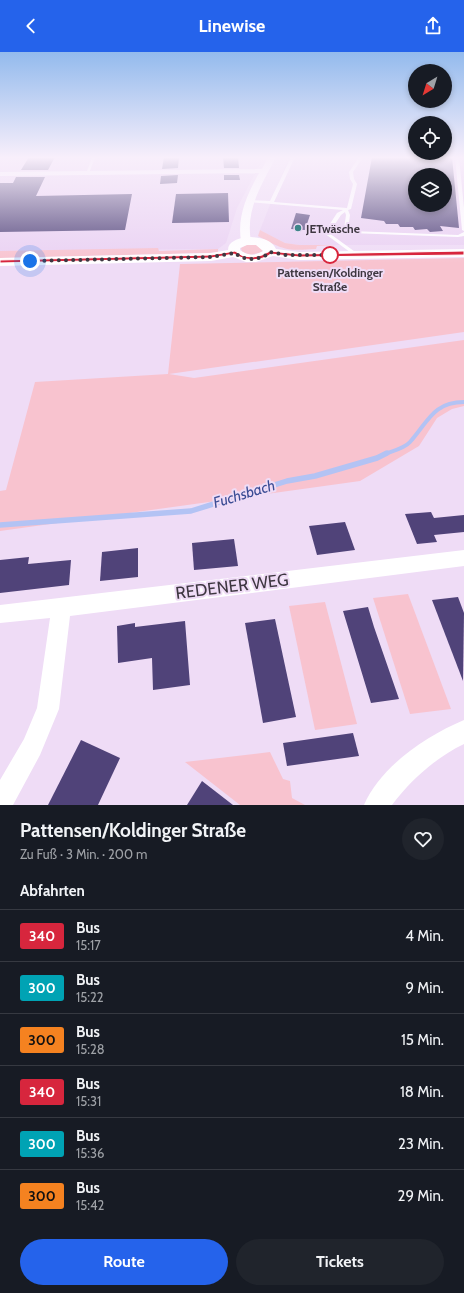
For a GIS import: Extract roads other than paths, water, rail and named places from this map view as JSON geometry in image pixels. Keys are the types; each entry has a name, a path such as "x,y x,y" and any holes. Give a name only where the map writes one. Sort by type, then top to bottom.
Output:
{"street":[{"path":"246,241 244,224 250,201 254,192"},
{"path":"235,253 233,249 235,246 246,241 265,243 269,247 270,252"},
{"path":"0,262 211,257 235,253 242,257 253,259 264,257 270,252 299,256 464,253"},
{"name":"REDENER WEG","path":"0,614 61,608 464,558"},
{"path":"0,804 32,747 48,709 61,608"},
{"path":"377,805 389,788 421,756 464,732"}],"lane":[{"path":"272,202 277,192"},
{"path":"354,192 351,207 339,214 326,233 356,254"},
{"path":"460,192 464,230"},
{"path":"250,201 346,210"},
{"path":"346,210 348,215 346,229 350,232 458,236 464,233"}],"waterway":[{"name":"Fuchsbach","path":"385,454 408,444 432,414 438,409 445,405 464,402"},
{"name":"Fuchsbach","path":"0,525 191,511 287,481 315,476 377,458 385,454"}],"place":[{"name":"JETwäsche","path":"298,228"},
{"name":"Pattensen/Koldinger Straße","path":"330,255"}]}
